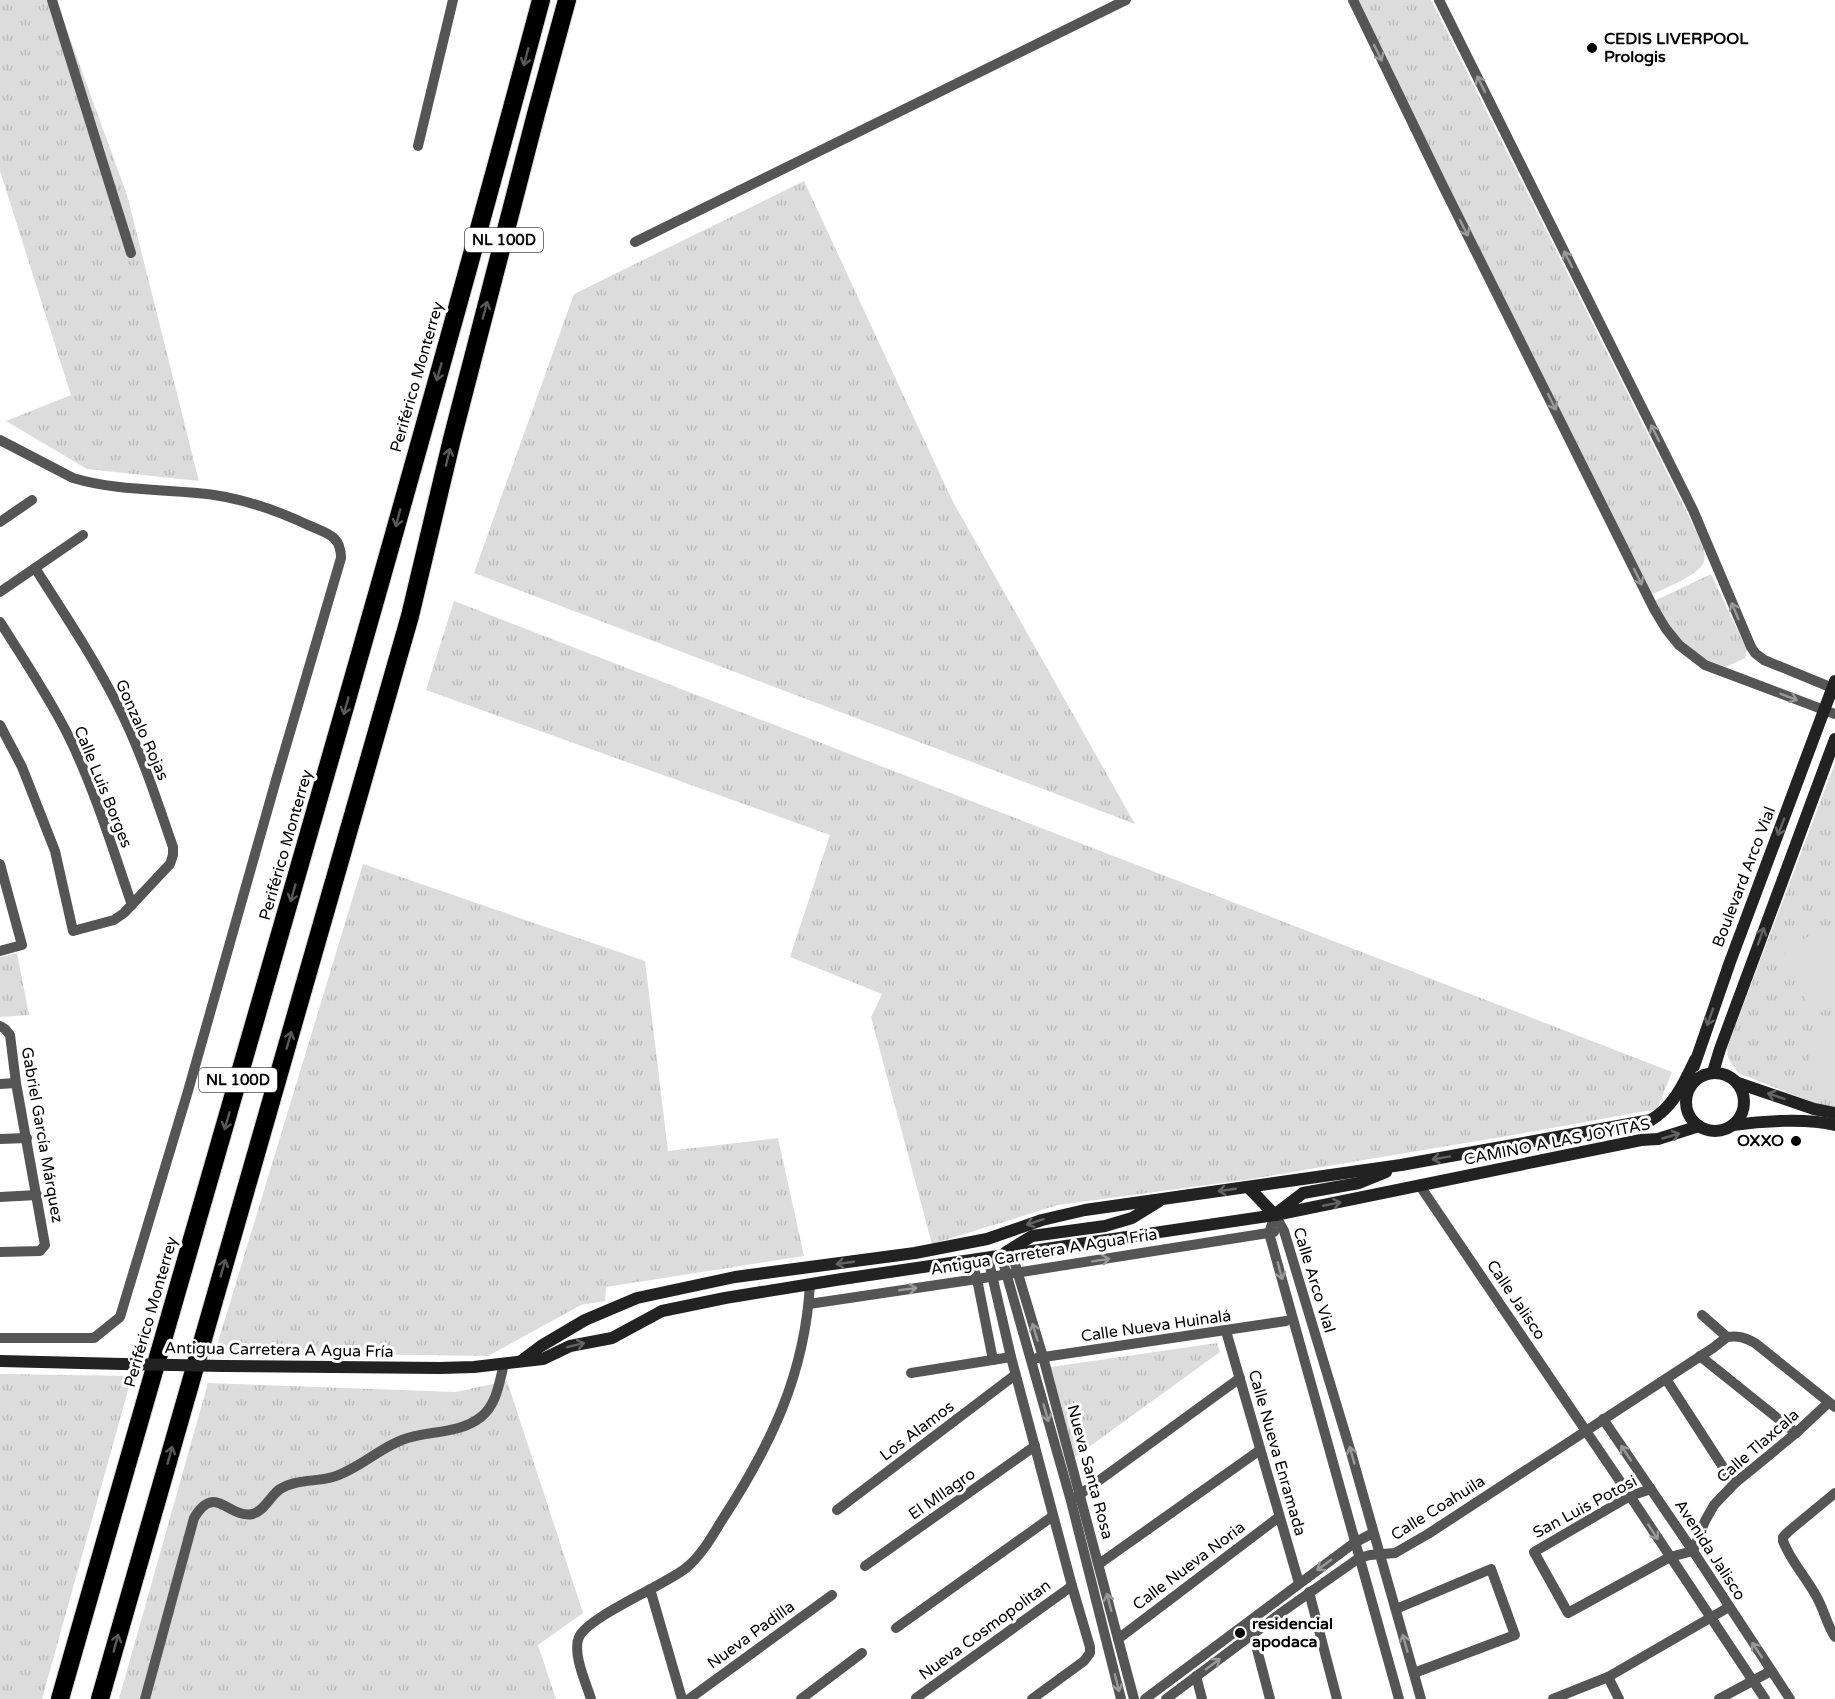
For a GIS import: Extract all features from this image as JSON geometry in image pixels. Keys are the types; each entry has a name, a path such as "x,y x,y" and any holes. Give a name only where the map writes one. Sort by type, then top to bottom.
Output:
{"highway":[{"name":"Periférico Monterrey","path":"60,1699 309,839 541,0"},
{"name":"NL 100D","path":"100,1699 410,616 455,428 567,0"}],"street":[{"path":"52,0 132,254"},
{"path":"418,146 453,0"},
{"path":"635,242 1126,0"},
{"path":"1353,0 1443,186 1666,629 1679,645 1705,665 1830,712"},
{"path":"1439,0 1693,510 1751,647 1764,660 1834,686"},
{"path":"0,440 84,482 218,495 260,506 301,521 330,535 341,547 341,558 185,1102 120,1317 94,1338 0,1338"},
{"path":"0,522 32,500"},
{"path":"0,592 83,535"},
{"name":"Gonzalo Rojas","path":"0,725 22,767 55,851 73,931 114,920 132,905 170,864 173,847 143,761 117,703 35,568"},
{"name":"Calle Luis Borges","path":"0,622 67,733 86,776 132,905"},
{"name":"Boulevard Arco Vial","path":"1690,1086 1695,1060 1830,712 1834,686"},
{"path":"1713,1072 1835,739"},
{"path":"0,864 22,945 0,951"},
{"name":"Gabriel García Márquez","path":"0,1026 10,1035 16,1083 45,1242 40,1251 0,1252"},
{"path":"1275,1215 1303,1193 1359,1184 1401,1165 1651,1120 1663,1113 1670,1105 1695,1060"},
{"path":"1722,1073 1738,1083 1814,1109 1835,1122 1748,1123 1716,1131 1707,1130 1692,1120 1687,1112 1686,1094 1696,1079 1704,1074 1722,1073"},
{"path":"0,1084 16,1083"},
{"path":"1733,1125 1743,1110 1744,1100 1738,1083"},
{"name":"CAMINO A LAS JOYITAS","path":"1420,1186 1641,1140 1658,1139 1699,1126"},
{"path":"0,1139 27,1138"},
{"name":"Antigua Carretera A Agua Fría","path":"520,1362 566,1331 637,1298 735,1277 915,1253 987,1239 1042,1220 1085,1210 1401,1165"},
{"path":"1275,1215 1420,1186"},
{"name":"Calle Jalisco","path":"1420,1186 1586,1431"},
{"path":"1248,1187 1275,1215"},
{"path":"0,1197 37,1195"},
{"path":"1007,1255 1032,1236 1105,1226 1132,1218 1161,1199"},
{"name":"Antigua Carretera A Agua Fría","path":"0,1361 440,1368 504,1364 543,1359 570,1346 612,1338 662,1311 810,1284 1275,1215"},
{"name":"Calle Arco Vial","path":"1275,1215 1284,1231 1352,1456 1421,1699"},
{"name":"Calle Arco Vial","path":"1275,1215 1269,1233 1290,1321 1399,1699"},
{"name":"Antigua Carretera A Agua Fría","path":"808,1304 1284,1231"},
{"name":"Nueva Santa Rosa","path":"1007,1255 1030,1359 1071,1501 1121,1699"},
{"path":"988,1258 1015,1375 1090,1647 1090,1653 1084,1661 1032,1699"},
{"path":"971,1260 993,1360"},
{"name":"Nueva Santa Rosa","path":"1012,1274 1043,1357 1134,1699"},
{"path":"591,1699 578,1656 580,1636 586,1629 686,1567 696,1557 747,1481 767,1443 794,1377 801,1351 810,1284"},
{"path":"1702,1316 1727,1337 1746,1338 1755,1343 1831,1405"},
{"name":"Calle Nueva Huinalá","path":"1030,1359 1310,1317"},
{"name":"Calle Nueva Enramada","path":"1226,1331 1299,1583"},
{"name":"Calle Coahuila","path":"1166,1699 1309,1592 1359,1558 1395,1553 1428,1534 1727,1337"},
{"path":"1701,1356 1796,1433"},
{"path":"911,1373 1011,1357"},
{"path":"145,1699 195,1518 200,1508 207,1503 216,1502 244,1514 252,1514 258,1512 279,1490 294,1483 333,1477 354,1468 393,1443 413,1435 450,1432 478,1419 488,1411 495,1399 504,1364"},
{"name":"Los Alamos","path":"837,1510 1015,1375"},
{"path":"1071,1501 1240,1378"},
{"path":"1666,1379 1734,1484"},
{"name":"Calle Tlaxcala","path":"1693,1551 1714,1505 1734,1484 1831,1405"},
{"name":"Avenida Jalisco","path":"1603,1419 1790,1699"},
{"path":"1586,1431 1765,1699"},
{"name":"El MIlagro","path":"865,1566 1035,1446"},
{"path":"1099,1564 1260,1450"},
{"name":"San Luis Potosi","path":"1651,1489 1630,1497 1534,1552 1568,1613 1670,1557"},
{"path":"1834,1498 1783,1537 1784,1545 1815,1593 1830,1631 1835,1637"},
{"path":"896,1628 1053,1516"},
{"name":"Calle Nueva Noria","path":"1118,1639 1279,1517"},
{"name":"Calle Coahuila","path":"1145,1699 1299,1583 1354,1543 1373,1533"},
{"path":"1670,1557 1693,1551"},
{"path":"1396,1609 1491,1569 1515,1635 1414,1673"},
{"name":"Nueva Cosmopolitan","path":"916,1698 1072,1586"},
{"path":"650,1589 682,1699"},
{"path":"1309,1592 1337,1699"},
{"name":"Nueva Padilla","path":"689,1699 832,1595"},
{"path":"1553,1699 1608,1677 1729,1607"},
{"path":"1244,1624 1253,1634 1270,1699"},
{"path":"801,1699 862,1653"},
{"path":"1719,1699 1771,1671"},
{"path":"1196,1676 1202,1699"},
{"path":"1608,1677 1619,1699"}],"green space":[{"path":"0,0 56,0 127,195 199,481 87,469 6,421 71,395 0,171"},
{"path":"1357,0 1431,0 1704,547 1704,562 1701,567 1681,581 1653,594 1647,589"},
{"path":"804,181 952,500 1135,824 474,573 574,294"},
{"path":"1711,574 1747,650 1745,658 1726,667 1704,659 1681,643 1654,601"},
{"path":"454,601 1672,1072 1657,1109 1251,1179 1058,1205 932,1244 871,1017 882,994 790,957 830,835 426,690"},
{"path":"1835,763 1835,1111 1738,1073 1728,1058 1727,1048"},
{"path":"363,864 645,961 668,1151 778,1138 804,1256 606,1287 605,1301 581,1305 488,1356 215,1352"},
{"path":"1835,924 1835,1006 1812,1016 1783,949"},
{"path":"17,953 29,1015 0,1017 0,957"},
{"path":"1835,1015 1835,1084 1807,1075 1813,1044"},
{"path":"1217,1343 1220,1352 1075,1457 1051,1367"},
{"path":"0,1374 132,1376 42,1699 0,1699"},
{"path":"507,1381 583,1613 538,1645 556,1699 119,1699 208,1383 455,1392"}],"place":[{"name":"CEDIS LIVERPOOL Prologis","path":"1592,48"},
{"name":"OXXO","path":"1796,1141"},
{"name":"residencial apodaca","path":"1240,1633"}]}
